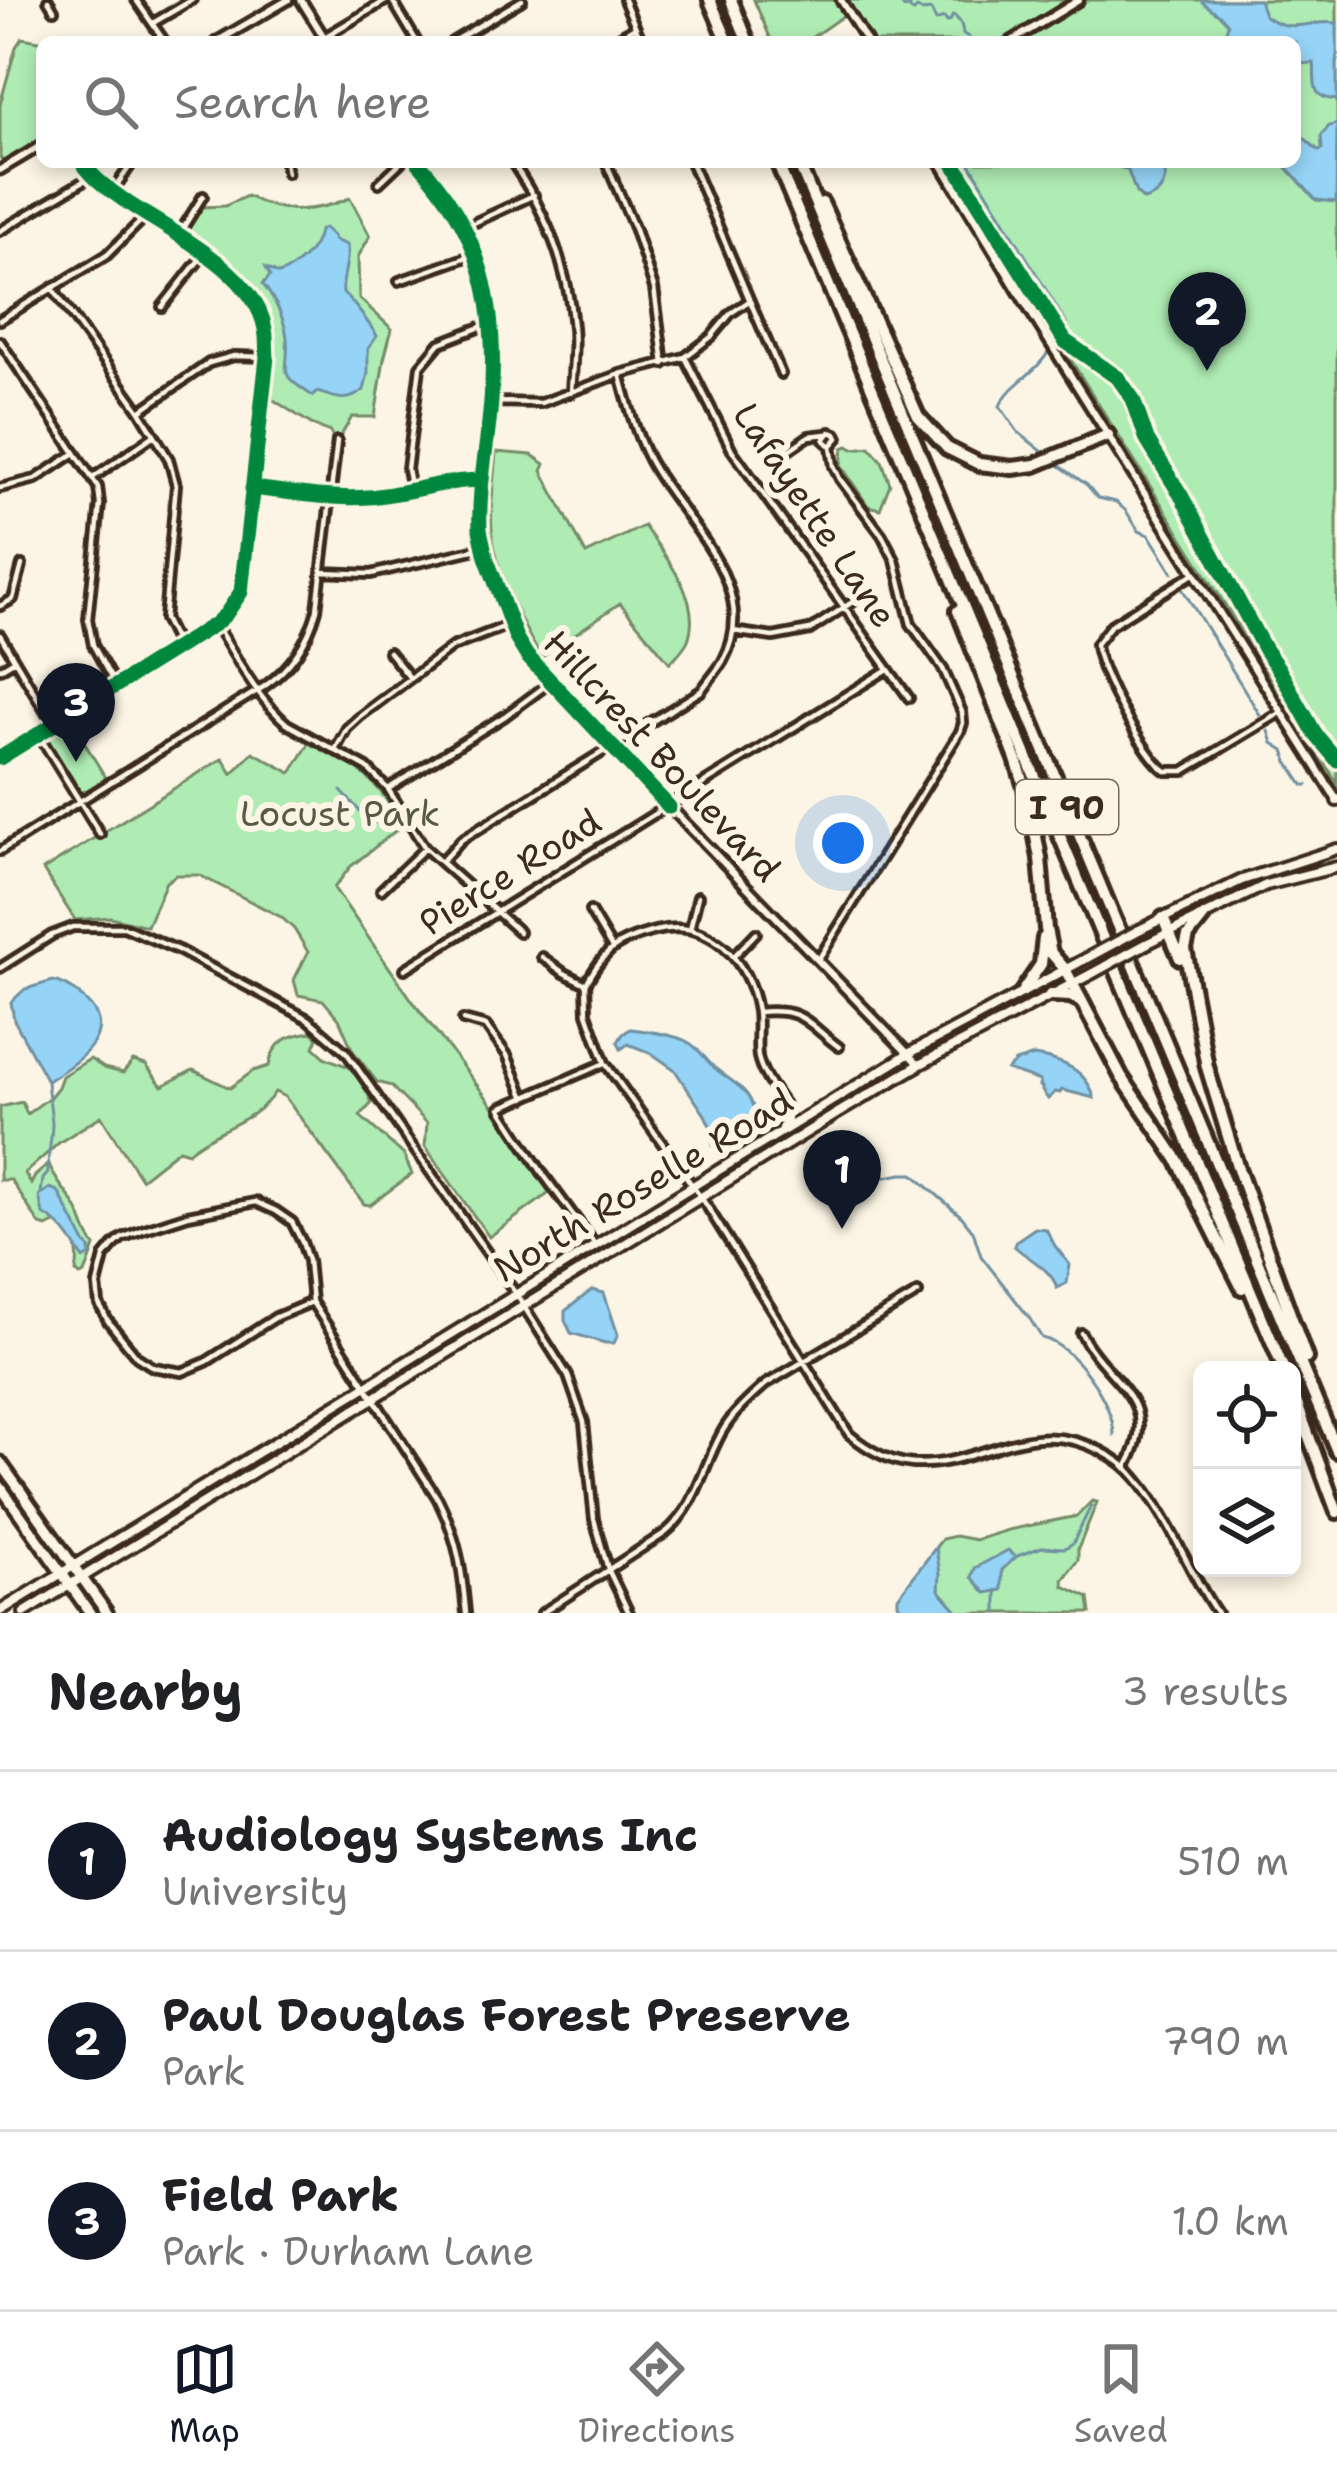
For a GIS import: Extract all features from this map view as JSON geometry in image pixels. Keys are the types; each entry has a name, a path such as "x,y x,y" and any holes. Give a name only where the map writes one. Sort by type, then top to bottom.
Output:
{"highway":[{"path":"710,0 725,36"},
{"path":"730,0 745,36"},
{"name":"I 90","path":"780,168 1279,1361"},
{"path":"803,168 913,406 947,448 968,460 1013,468 1035,465 1108,435"},
{"name":"I 90","path":"803,168 1337,1449"},
{"path":"933,534 947,586 1029,800 1052,953 1120,1076 1177,1159 1278,1361"},
{"path":"1204,916 1184,949 1207,1066 1238,1169 1337,1449"},
{"path":"1163,918 1178,947 1196,1013"},
{"path":"1022,992 1041,964 1046,929"},
{"path":"1050,995 1070,995 1081,1001"},
{"path":"1301,1415 1337,1512"}],"main road":[{"name":"North Roselle Road","path":"0,1611 908,1054 1163,918 1256,874 1337,845"},
{"name":"North Roselle Road","path":"24,1613 919,1065 1266,885 1337,867"},
{"path":"785,1107 803,1118"},
{"path":"779,1133 787,1120 785,1107"},
{"path":"0,1462 107,1613"},
{"path":"0,1486 90,1613"}],"street":[{"path":"48,0 54,10"},
{"path":"136,0 161,36"},
{"path":"153,23 192,0"},
{"path":"226,36 287,0"},
{"path":"302,0 321,36"},
{"path":"330,36 389,0 413,36"},
{"path":"462,36 522,0"},
{"path":"624,0 639,36"},
{"path":"841,0 863,36"},
{"path":"1020,36 1079,0"},
{"path":"620,36 635,27"},
{"path":"0,170 36,149"},
{"path":"0,758 215,624 241,592 267,357 265,326 253,298 234,276 112,192 86,168"},
{"path":"112,192 130,168"},
{"path":"286,168 286,173"},
{"path":"379,183 395,168"},
{"name":"Hillcrest Boulevard","path":"423,168 465,227 484,278 493,323 480,520 483,548 527,656 919,1065"},
{"path":"516,168 555,241 566,285 573,328 571,393"},
{"path":"609,168 654,288 664,364"},
{"path":"694,168 781,374"},
{"path":"944,168 1337,800"},
{"path":"0,231 92,176"},
{"path":"465,227 534,195"},
{"path":"178,236 202,196"},
{"path":"0,320 107,255 146,215"},
{"path":"162,307 204,254"},
{"path":"399,281 476,254"},
{"path":"52,288 169,459 176,485 164,619 178,647"},
{"path":"491,403 541,403 620,374 686,357 749,301"},
{"path":"411,490 407,469 420,367 440,343 493,323"},
{"path":"0,341 94,477 100,493 88,619 93,646 115,685"},
{"path":"140,411 208,363 234,356 267,357"},
{"name":"Lafayette Lane","path":"686,357 732,450 910,698"},
{"path":"442,860 461,839 700,691 723,660 734,631 732,597 720,565 653,468 620,374"},
{"path":"789,450 809,436 832,432 838,436 832,446 834,466 896,560 911,624 944,669 963,722 818,961"},
{"path":"94,477 155,435"},
{"path":"0,850 256,692 292,663 313,624 337,441"},
{"path":"3,484 36,479 76,452"},
{"path":"252,488 367,497 482,480"},
{"path":"322,572 370,574 483,548"},
{"path":"0,607 13,598 22,565"},
{"path":"1196,572 1111,625 1096,644 1100,664 1150,757 1166,771 1184,771 1282,712"},
{"path":"734,631 773,637 810,630 866,593"},
{"path":"215,624 256,692 287,724 367,768 388,789 425,848 519,932"},
{"path":"334,750 358,717 452,647 511,624"},
{"path":"0,635 54,726"},
{"path":"389,652 410,678"},
{"path":"0,669 15,660"},
{"name":"Pierce Road","path":"405,969 888,669"},
{"path":"388,789 506,716 549,682"},
{"path":"39,735 100,834"},
{"path":"381,890 425,848"},
{"path":"690,929 698,896"},
{"path":"590,911 612,948"},
{"path":"0,968 73,927 124,927 180,951 327,1033 359,1067 568,1376 588,1447 594,1519 608,1569 629,1613"},
{"path":"785,1107 758,1055 757,1012 746,974 734,956 713,939 674,927 623,939 595,967 586,984 587,1013 605,1063 702,1198 849,1434 864,1447 911,1464 939,1462 1023,1438 1086,1443 1115,1458 1137,1478 1217,1613"},
{"path":"734,956 756,933"},
{"path":"542,957 586,984"},
{"path":"757,1012 784,1010 800,1015 839,1047"},
{"path":"463,1020 486,1026 507,1055 525,1098"},
{"path":"596,1246 500,1108 605,1063"},
{"path":"312,1302 276,1317 206,1362 178,1372 153,1367 137,1357 108,1321 99,1304 97,1285 104,1257 122,1238 188,1215 256,1202 292,1222 308,1260 312,1302 450,1523 461,1559 466,1613"},
{"path":"542,1613 681,1519 700,1487 722,1431 766,1384 918,1293"},
{"path":"1082,1333 1132,1397 1138,1432 1126,1468"}],"green space":[{"path":"754,0 1337,0 1337,783 950,168 1301,168 1301,36 870,36 853,9 814,36 769,36"},
{"path":"22,38 36,40 36,145 4,164 0,104"},
{"path":"247,196 298,210 350,198 370,236 358,257 359,298 392,329 375,417 352,417 340,437 272,399 271,339 260,300 232,269 185,235 200,207 225,206"},
{"path":"870,447 882,461 890,484 880,509 868,506 841,465 843,448"},
{"path":"496,452 532,455 545,464 542,471 586,554 644,526 672,565 691,609 688,640 670,663 620,603 542,657 511,596 494,545"},
{"path":"68,716 109,783 81,800 39,735"},
{"name":"Locust Park","path":"310,742 364,774 403,825 350,867 334,888 551,1192 489,1237 425,1146 427,1123 391,1086 377,1082 323,1000 298,995 294,980 308,952 281,917 199,875 176,875 166,882 147,926 110,917 75,920 43,870 223,758 232,774 253,752 291,773"},
{"path":"312,1032 318,1038 314,1047 326,1058 357,1070 372,1103 360,1116 404,1155 412,1174 370,1205 364,1204 285,1097 275,1092 246,1118 188,1152 179,1149 141,1179 101,1116 60,1142 25,1173 31,1184 49,1164 77,1209 95,1246 80,1276 77,1250 68,1233 57,1222 40,1225 11,1180 0,1180 0,1107 22,1102 27,1114 50,1097 62,1076 90,1059 123,1073 133,1061 146,1065 162,1086 193,1070 230,1088 269,1066 283,1041"},
{"path":"1092,1501 1097,1502 1078,1560 1063,1580 1064,1586 1089,1598 1091,1613 959,1613 939,1590 936,1547 942,1539 976,1540 1077,1516"}],"water":[{"path":"1201,0 1259,0 1264,15 1283,25 1337,23 1337,100 1318,93 1314,63 1301,64 1301,36 1225,36 1228,24"},
{"path":"1337,124 1336,202 1316,200 1287,168 1301,168 1301,134 1319,151 1321,136"},
{"path":"1121,168 1164,168 1163,186 1144,200 1136,193 1128,171"},
{"path":"324,228 334,240 347,245 343,293 377,336 368,349 364,390 347,398 317,392 313,396 288,376 284,324 263,284 270,276 266,268 279,274 292,267 310,251"},
{"path":"53,981 86,1001 99,1026 90,1048 47,1081 14,1020 11,1002 25,989"},
{"path":"630,1029 668,1035 692,1045 747,1095 757,1122 717,1148 713,1146 705,1115 674,1069 628,1044 621,1049 618,1042"},
{"path":"1034,1056 1072,1068 1086,1080 1094,1098 1062,1090 1048,1099 1040,1081 1007,1070"},
{"path":"50,1188 58,1191 90,1248 84,1259 62,1228 43,1214 39,1196"},
{"path":"1035,1228 1046,1229 1070,1265 1067,1283 1057,1288 1044,1269 1014,1246"},
{"path":"592,1290 604,1293 618,1335 614,1343 571,1333 565,1320 565,1311"},
{"path":"936,1547 939,1590 959,1613 905,1613 898,1597"},
{"path":"1008,1550 1016,1557 1002,1570 1002,1590 986,1593 972,1577 975,1568"}],"waterway":[{"path":"899,0 914,12 917,8 931,10 936,21 950,21 953,15 967,36"},
{"path":"973,168 1066,323 1067,337"},
{"path":"1043,452 1018,432 1000,406 1049,351"},
{"path":"1060,466 1098,498 1116,502 1126,511 1139,531 1149,535 1173,573"},
{"path":"1183,590 1260,715"},
{"path":"1269,731 1303,785 1308,785"},
{"path":"341,791 370,822 378,823"},
{"path":"41,1193 52,1129 47,1081"},
{"path":"830,1171 863,1181 913,1174 962,1217 973,1231 981,1256 1042,1338 1066,1352 1090,1377 1107,1407 1114,1435"},
{"path":"1017,1556 1073,1543 1091,1506"},
{"path":"997,1590 997,1613"}],"cycle path":[{"path":"0,758 215,624 241,592 267,357 258,309 246,290 211,257 111,191 87,168"},
{"path":"423,168 472,244 488,303 493,367 480,530 516,638 527,656 669,807"},
{"path":"957,168 1065,341 1118,378 1133,399 1147,440 1265,650 1316,735 1337,760"},
{"path":"252,488 354,498 482,480"}],"place":[{"name":"Paul Douglas Forest Preserve","path":"1207,371"},
{"name":"Field Park","path":"76,762"},
{"name":"Audiology Systems Inc","path":"842,1229"}]}
